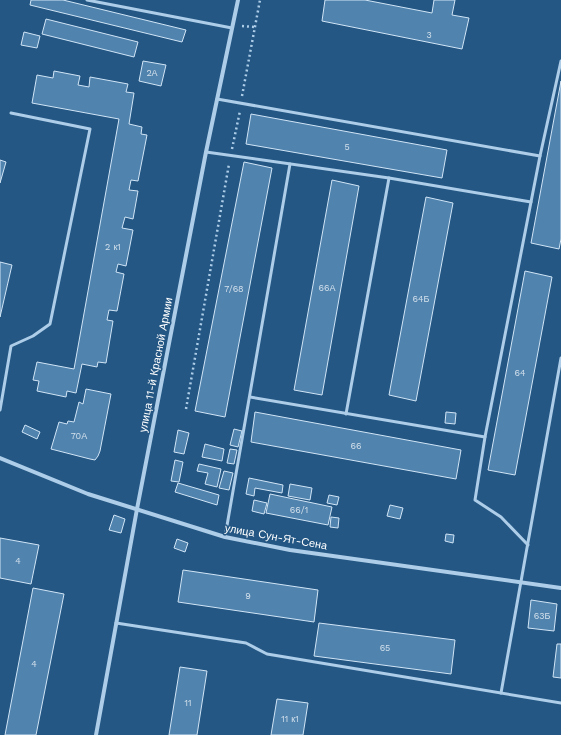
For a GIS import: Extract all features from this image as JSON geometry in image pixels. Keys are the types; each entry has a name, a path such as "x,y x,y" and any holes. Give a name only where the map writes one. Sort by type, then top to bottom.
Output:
{"street":[{"name":"улица 11-й Красной Армии","path":"96,735 206,152 238,0"},
{"name":"улица Сун-Ят-Сена","path":"0,458 88,494 225,537 290,550 561,588"}],"lane":[{"path":"87,0 232,28"},
{"path":"528,545 501,517 475,500 485,437 540,156 561,61"},
{"path":"218,99 540,156"},
{"path":"0,410 11,346 33,336 50,324 90,129 11,113"},
{"path":"206,152 389,178 531,202"},
{"path":"225,537 290,164"},
{"path":"346,414 389,178"},
{"path":"501,693 561,358"},
{"path":"250,397 485,437"},
{"path":"116,623 246,643 267,654 561,703"}],"path":[{"path":"186,410 230,155 260,0"}],"building":[{"path":"31,0 63,0 186,30 182,42 30,5"},
{"path":"325,0 365,0 432,13 434,0 455,0 452,15 469,18 462,49 322,21"},
{"path":"46,19 138,42 134,57 42,34"},
{"path":"24,32 40,36 37,48 21,45"},
{"path":"143,61 166,65 161,86 139,81"},
{"path":"54,71 80,76 78,85 89,87 90,77 128,84 126,92 134,93 129,124 142,127 141,134 147,135 138,181 131,180 129,190 138,191 133,219 125,217 122,228 133,230 126,266 118,264 116,272 124,274 117,311 109,310 107,320 113,321 106,363 98,362 97,367 82,364 76,393 67,391 66,397 37,391 39,381 33,380 37,362 74,369 119,119 32,103 37,75 53,78"},
{"path":"561,81 561,239 559,249 531,243"},
{"path":"251,114 447,150 442,178 246,144"},
{"path":"0,160 6,162 0,183"},
{"path":"244,162 272,168 225,417 195,411"},
{"path":"332,180 359,186 322,395 294,390"},
{"path":"426,197 453,203 416,401 389,395"},
{"path":"0,262 12,265 0,317"},
{"path":"525,271 552,277 515,475 488,470"},
{"path":"86,389 111,394 100,451 95,460 51,449 59,422 67,424 68,421 74,422 79,402 83,404"},
{"path":"255,412 461,450 456,479 251,442"},
{"path":"446,412 456,413 455,424 445,423"},
{"path":"25,425 40,432 37,439 22,432"},
{"path":"234,429 242,431 238,447 230,445"},
{"path":"178,430 189,433 184,454 174,452"},
{"path":"205,444 224,449 222,461 202,457"},
{"path":"230,449 237,450 234,464 227,463"},
{"path":"175,460 183,462 179,482 171,481"},
{"path":"199,464 221,469 217,487 205,484 208,473 197,471"},
{"path":"224,471 233,473 229,490 219,488"},
{"path":"249,478 283,485 282,493 255,488 254,496 246,494"},
{"path":"178,483 219,495 217,505 175,492"},
{"path":"290,484 312,488 310,500 288,496"},
{"path":"270,494 332,507 328,525 266,513"},
{"path":"329,495 339,497 337,505 327,503"},
{"path":"254,500 267,503 264,514 252,511"},
{"path":"390,505 403,508 400,519 387,516"},
{"path":"114,515 125,519 121,533 109,530"},
{"path":"331,517 339,518 338,528 330,527"},
{"path":"446,534 454,535 453,543 445,541"},
{"path":"0,538 39,545 31,584 0,578"},
{"path":"177,539 188,543 185,552 174,548"},
{"path":"183,570 318,590 314,622 178,602"},
{"path":"33,588 64,594 36,735 5,735"},
{"path":"531,600 557,604 554,631 528,628"},
{"path":"319,623 455,640 451,674 314,656"},
{"path":"557,644 561,644 561,678 553,677"},
{"path":"180,667 207,671 197,735 169,735"},
{"path":"277,699 308,703 303,735 271,735"}]}
